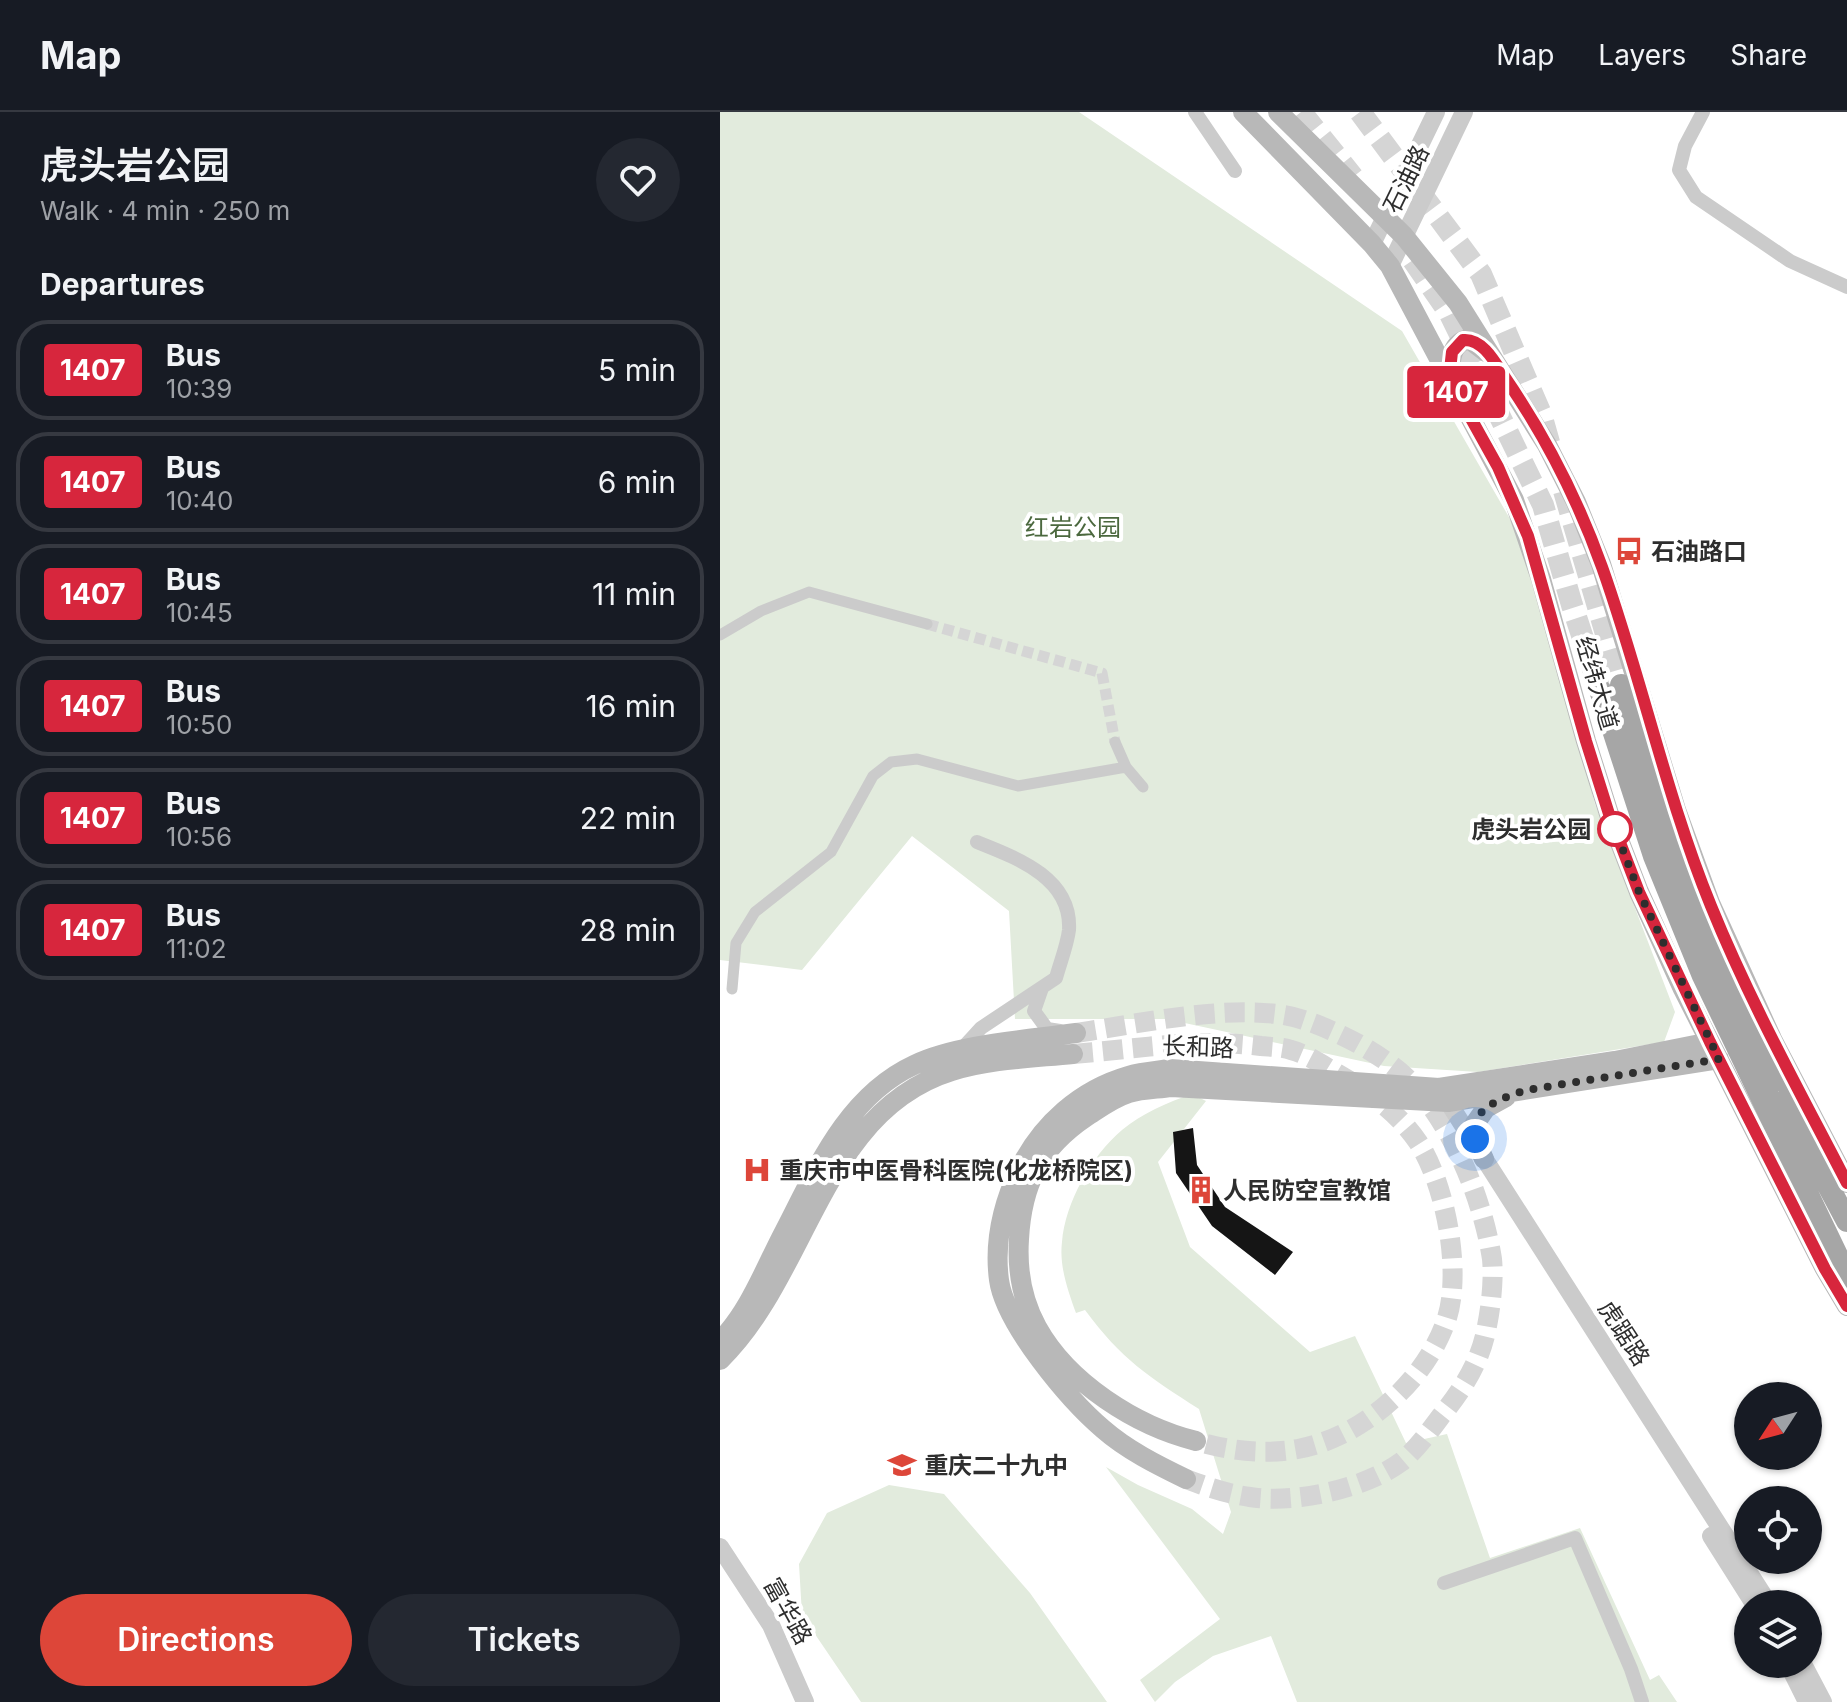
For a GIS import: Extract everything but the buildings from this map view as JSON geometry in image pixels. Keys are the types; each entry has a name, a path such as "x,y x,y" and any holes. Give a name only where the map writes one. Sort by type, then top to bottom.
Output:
{"main road":[{"name":"经纬大道","path":"1243,112 1390,266 1498,467 1518,512 1541,579 1586,741 1609,814 1639,892 1714,1051 1847,1306"},
{"name":"经纬大道","path":"1278,112 1404,236 1458,303 1547,445 1576,502 1611,594 1676,810 1710,903 1766,1027 1847,1183"},
{"path":"1449,379 1452,352 1459,342 1469,339 1488,353"},
{"path":"1847,1221 1778,1092 1719,970 1690,903 1611,688 1654,856 1703,976 1847,1276"},
{"path":"720,1341 744,1308 825,1152 845,1123 869,1098 914,1065 960,1052 1076,1033"},
{"name":"长和路","path":"1196,1441 1168,1434 1141,1422 1111,1402 1060,1358 1038,1329 1027,1305 1020,1279 1019,1246 1020,1215 1027,1187 1042,1156 1081,1121 1107,1103 1131,1092 1171,1087 1437,1095 1527,1090 1714,1051"},
{"name":"长和路","path":"1186,1479 1142,1456 1102,1428 1028,1344 1000,1283 998,1243 1003,1213 1014,1180 1029,1150 1071,1104 1129,1075 1170,1069 1437,1095 1615,1061 1714,1051"},
{"path":"720,1360 758,1316 785,1271 841,1160 879,1112 919,1084 953,1070 1007,1060 1073,1054"},
{"path":"1484,1159 1473,1132 1476,1119 1499,1100 1527,1090"}],"street":[{"path":"1195,112 1235,171"},
{"name":"石油路","path":"1372,244 1436,112"},
{"name":"石油路","path":"1390,266 1464,112"},
{"path":"1703,112 1685,146 1679,170 1696,197 1790,261 1847,287"},
{"path":"720,635 761,611 809,592 927,624"},
{"path":"1115,742 1126,767 1143,787"},
{"path":"732,989 736,943 755,912 831,852 873,776 891,762 917,759 1018,786 1126,767"},
{"path":"960,1052 981,1028 1056,978 1069,932 1068,911 1056,887 1028,862 977,842"},
{"path":"1043,987 1034,1011 1040,1021 1047,1029 1076,1033"},
{"name":"虎踞路","path":"1437,1095 1484,1159 1760,1590"},
{"name":"虎踞路","path":"1437,1095 1745,1590"},
{"path":"1444,1583 1575,1538 1642,1702"},
{"name":"富华路","path":"720,1547 771,1625 805,1702"},
{"path":"1795,1678 1807,1702"},
{"path":"1810,1678 1823,1702"}],"green space":[{"name":"红岩公园","path":"720,112 1079,112 1402,331 1529,552 1595,804 1675,1012 1664,1042 1478,1072 1384,1066 1166,1019 1015,1019 1009,911 912,836 802,970 720,960"},
{"path":"1192,1094 1206,1101 1158,1162 1190,1247 1310,1352 1355,1336 1406,1443 1447,1434 1490,1558 1580,1528 1650,1680 1659,1675 1677,1702 1297,1702 1271,1636 1213,1656 1175,1682 1155,1702 1140,1680 1220,1619 1106,1467 1192,1509 1223,1534 1231,1512 1199,1409 1137,1366 1111,1342 1085,1310 1076,1313 1065,1278 1061,1251 1064,1227 1074,1196 1100,1153 1122,1130 1138,1119"},
{"path":"889,1485 944,1494 1030,1593 1107,1702 861,1702 802,1615 799,1564 827,1513"}],"tunnel":[{"path":"1301,112 1353,177"},
{"path":"1360,112 1481,274 1541,414 1550,446"},
{"path":"1413,260 1450,314 1543,505 1600,690"},
{"path":"1564,491 1621,685"},
{"path":"927,624 1102,673 1115,742"},
{"path":"1076,1033 1191,1016 1252,1012 1304,1020 1346,1037 1398,1070 1425,1098 1452,1140 1463,1164 1488,1236 1492,1284 1480,1351 1457,1395 1401,1462 1386,1472 1349,1487 1287,1498 1242,1496 1186,1479"},
{"path":"1073,1054 1214,1043 1276,1047 1298,1052 1355,1084 1394,1114 1418,1142 1436,1180 1452,1252 1451,1298 1438,1341 1408,1384 1368,1419 1346,1432 1298,1449 1260,1452 1234,1450 1196,1441"}],"bus line":[{"name":"1407","path":"1847,1183 1772,1039 1710,903 1676,810 1631,654 1601,564 1576,502 1547,445 1503,374 1488,353 1473,341 1463,340 1452,352 1449,379 1498,467 1528,536 1586,741 1609,814 1639,892 1683,989 1825,1269 1847,1306"}],"place":[{"name":"石油路口","path":"1629,551"},
{"name":"虎头岩公园","path":"1615,829"},
{"name":"重庆市中医骨科医院(化龙桥院区)","path":"757,1170"},
{"name":"人民防空宣教馆","path":"1201,1190"},
{"name":"重庆二十九中","path":"902,1465"}],"route":[{"path":"1475,1139 1474,1125 1480,1113 1499,1100 1527,1090 1719,1059 1639,892 1615,829"}]}
